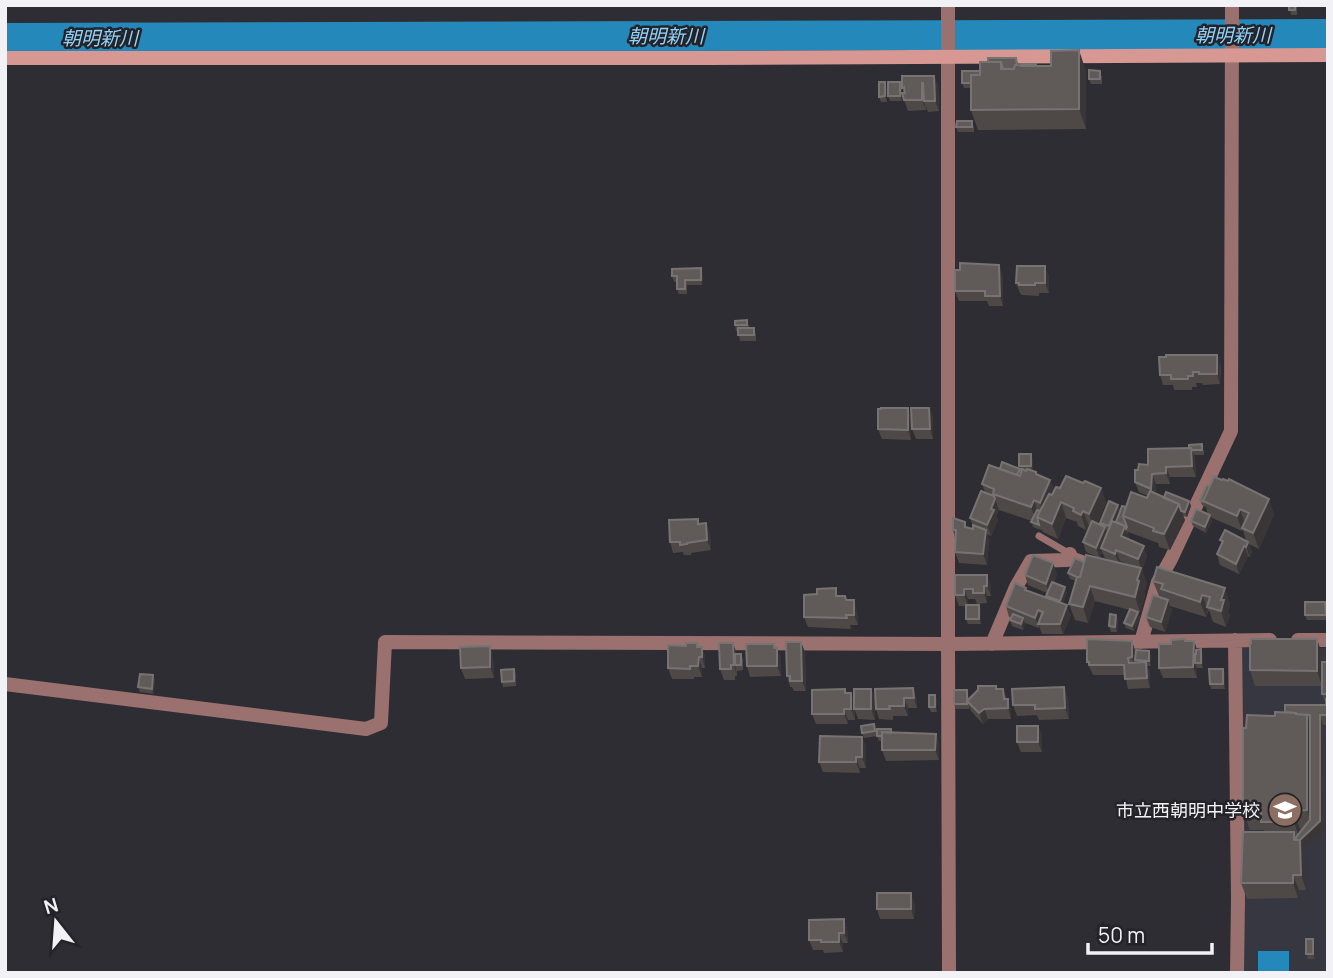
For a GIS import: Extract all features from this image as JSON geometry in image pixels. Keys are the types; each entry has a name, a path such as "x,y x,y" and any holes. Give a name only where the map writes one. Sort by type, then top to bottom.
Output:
{"street":[{"path":"948,5 949,973"},
{"path":"1141,642 1154,579 1171,559 1231,431 1232,5"},
{"path":"5,58 720,58 948,42 1328,54"},
{"path":"992,643 1016,587 1031,561 1067,561 1070,554"},
{"path":"1235,640 1237,973"},
{"path":"5,684 366,729 381,723 385,642 947,644 1328,640"}],"lane":[{"path":"1039,536 1070,554 1099,565"}],"shaded area":[{"name":"市立西朝明中学校","path":"1241,648 1328,648 1328,973 1241,973"}],"water":[{"path":"1258,951 1289,951 1289,973 1258,973"}],"building":[{"path":"1079,50 1079,109 971,110 971,75 980,75 980,62 1001,62 1001,69 1014,69 1015,65 1051,66 1051,51"},
{"path":"988,58 1016,58 1017,65 1014,69 1003,69 1001,62 988,62"},
{"path":"1089,70 1100,71 1100,79 1089,79"},
{"path":"962,71 980,71 980,75 971,75 971,83 962,83"},
{"path":"902,76 934,76 935,101 924,101 923,83 922,100 904,100"},
{"path":"879,82 885,82 885,96 879,97"},
{"path":"888,82 900,82 900,96 888,96"},
{"path":"957,121 972,121 972,127 956,127"},
{"path":"960,263 999,265 1000,296 985,296 985,291 955,291 955,270 960,270"},
{"path":"1017,266 1045,266 1045,283 1019,285 1016,283"},
{"path":"701,268 701,280 685,280 685,289 677,289 677,276 672,276 672,269"},
{"path":"747,320 747,325 735,325 735,321"},
{"path":"738,328 754,328 754,335 738,335"},
{"path":"1217,355 1217,374 1193,372 1193,376 1188,376 1188,379 1171,379 1171,375 1160,375 1159,357"},
{"path":"908,408 908,430 878,429 878,409"},
{"path":"911,408 929,408 930,429 912,429"},
{"path":"1202,444 1202,450 1189,448 1189,445"},
{"path":"1191,448 1192,466 1166,467 1166,473 1152,474 1151,489 1135,482 1135,470 1138,470 1139,464 1148,465 1148,449"},
{"path":"1019,454 1031,454 1031,466 1019,466"},
{"path":"1002,462 1020,469 1017,475 1000,469"},
{"path":"989,465 1020,476 1022,469 1027,469 1050,480 1040,503 1034,500 1031,507 993,494 994,489 982,484"},
{"path":"1066,476 1101,488 1089,514 1083,511 1081,515 1061,502 1052,524 1037,517 1049,494 1052,495 1056,487 1060,488"},
{"path":"1214,477 1228,481 1229,479 1269,499 1253,533 1242,528 1249,513 1240,509 1237,516 1203,501"},
{"path":"1207,485 1210,486 1204,502 1200,500"},
{"path":"981,491 994,496 995,499 991,509 994,510 987,525 970,518"},
{"path":"1150,491 1179,504 1164,534 1123,516 1131,492 1147,498"},
{"path":"1166,492 1189,501 1185,512 1181,511 1179,504 1164,498"},
{"path":"1109,501 1118,505 1109,526 1100,523"},
{"path":"1122,506 1126,507 1123,516 1126,529 1116,522"},
{"path":"1196,509 1210,515 1205,527 1191,521"},
{"path":"1037,510 1040,511 1037,517 1039,525 1031,522"},
{"path":"953,518 965,522 965,527 973,529 973,525 986,530 983,554 955,552 956,530 953,530"},
{"path":"698,519 698,524 706,523 707,540 680,545 680,542 670,542 669,520"},
{"path":"1092,521 1105,527 1096,548 1083,542"},
{"path":"1112,521 1125,526 1121,536 1144,546 1138,559 1116,550 1115,554 1101,548"},
{"path":"1225,530 1248,542 1236,564 1217,554"},
{"path":"1033,555 1053,563 1046,584 1025,575"},
{"path":"1086,555 1141,568 1135,597 1090,586 1083,607 1069,604"},
{"path":"1075,558 1084,562 1080,577 1068,573"},
{"path":"1157,567 1225,588 1221,611 1207,607 1210,597 1202,595 1200,602 1161,589 1163,584 1153,581"},
{"path":"955,575 987,575 984,593 973,593 973,589 964,589 964,595 955,595"},
{"path":"1052,582 1065,587 1060,601 1046,596"},
{"path":"1015,583 1026,588 1025,590 1067,605 1060,624 1038,624 1043,612 1038,610 1035,618 1006,606"},
{"path":"836,588 836,596 854,600 854,615 846,615 847,618 804,617 804,595 817,594 817,589"},
{"path":"1153,595 1168,600 1161,622 1146,617"},
{"path":"1305,602 1325,602 1326,615 1305,615"},
{"path":"966,605 979,605 979,619 966,619"},
{"path":"1130,609 1138,612 1132,626 1124,623"},
{"path":"1013,614 1023,618 1021,624 1010,620"},
{"path":"1110,614 1116,615 1115,627 1109,626"},
{"path":"1087,639 1132,641 1132,657 1128,658 1129,663 1146,662 1147,678 1125,679 1124,665 1089,665"},
{"path":"1251,639 1317,639 1317,671 1250,670"},
{"path":"1171,640 1194,641 1193,667 1159,668 1159,644 1171,644"},
{"path":"786,642 801,642 802,681 790,681 790,676 787,676"},
{"path":"686,643 697,643 697,647 702,647 698,666 690,666 690,669 668,668 668,645 686,646"},
{"path":"719,643 733,643 734,665 731,665 731,669 720,669"},
{"path":"746,644 774,644 774,648 777,648 777,666 747,666"},
{"path":"490,646 490,667 461,668 460,647"},
{"path":"1201,649 1201,663 1195,663 1196,650"},
{"path":"1136,650 1149,651 1149,661 1135,660"},
{"path":"735,654 741,654 741,665 735,665"},
{"path":"1322,662 1328,662 1328,694 1322,694"},
{"path":"514,669 514,681 502,682 501,670"},
{"path":"1209,669 1223,669 1223,684 1210,684"},
{"path":"140,674 153,675 152,689 138,687"},
{"path":"978,686 996,686 996,689 1003,689 1004,699 1008,699 1008,708 984,709 979,713 967,701 978,690"},
{"path":"1064,687 1065,708 1035,709 1035,705 1013,705 1012,689"},
{"path":"913,688 914,698 904,698 904,706 876,709 875,689"},
{"path":"845,689 845,693 851,693 851,709 844,709 844,714 812,714 812,690"},
{"path":"854,689 871,689 871,709 854,709"},
{"path":"954,690 967,690 967,704 954,704"},
{"path":"929,695 935,695 935,707 929,707"},
{"path":"1326,699 1328,715 1320,715 1320,821 1300,840 1296,840 1310,820 1310,715 1285,712 1285,705 1326,705"},
{"path":"1275,712 1307,715 1307,810 1293,811 1294,822 1261,822 1261,810 1243,810 1243,728 1246,728 1247,715 1275,716"},
{"path":"874,724 875,731 862,733 861,726"},
{"path":"1017,726 1038,726 1038,742 1017,742"},
{"path":"877,729 891,729 891,733 882,732 882,736 877,736"},
{"path":"882,732 936,734 935,750 882,750"},
{"path":"820,736 862,737 862,757 856,757 856,762 819,762"},
{"path":"1243,832 1294,832 1294,840 1300,840 1301,875 1293,875 1293,883 1241,883"},
{"path":"877,893 911,893 911,909 877,909"},
{"path":"844,919 844,933 839,933 839,942 809,940 809,920"},
{"path":"1306,939 1313,939 1313,954 1306,954"}],"waterway":[{"name":"朝明新川","path":"5,38 1328,34"}],"place":[{"name":"市立西朝明中学校","path":"1285,810"}]}
